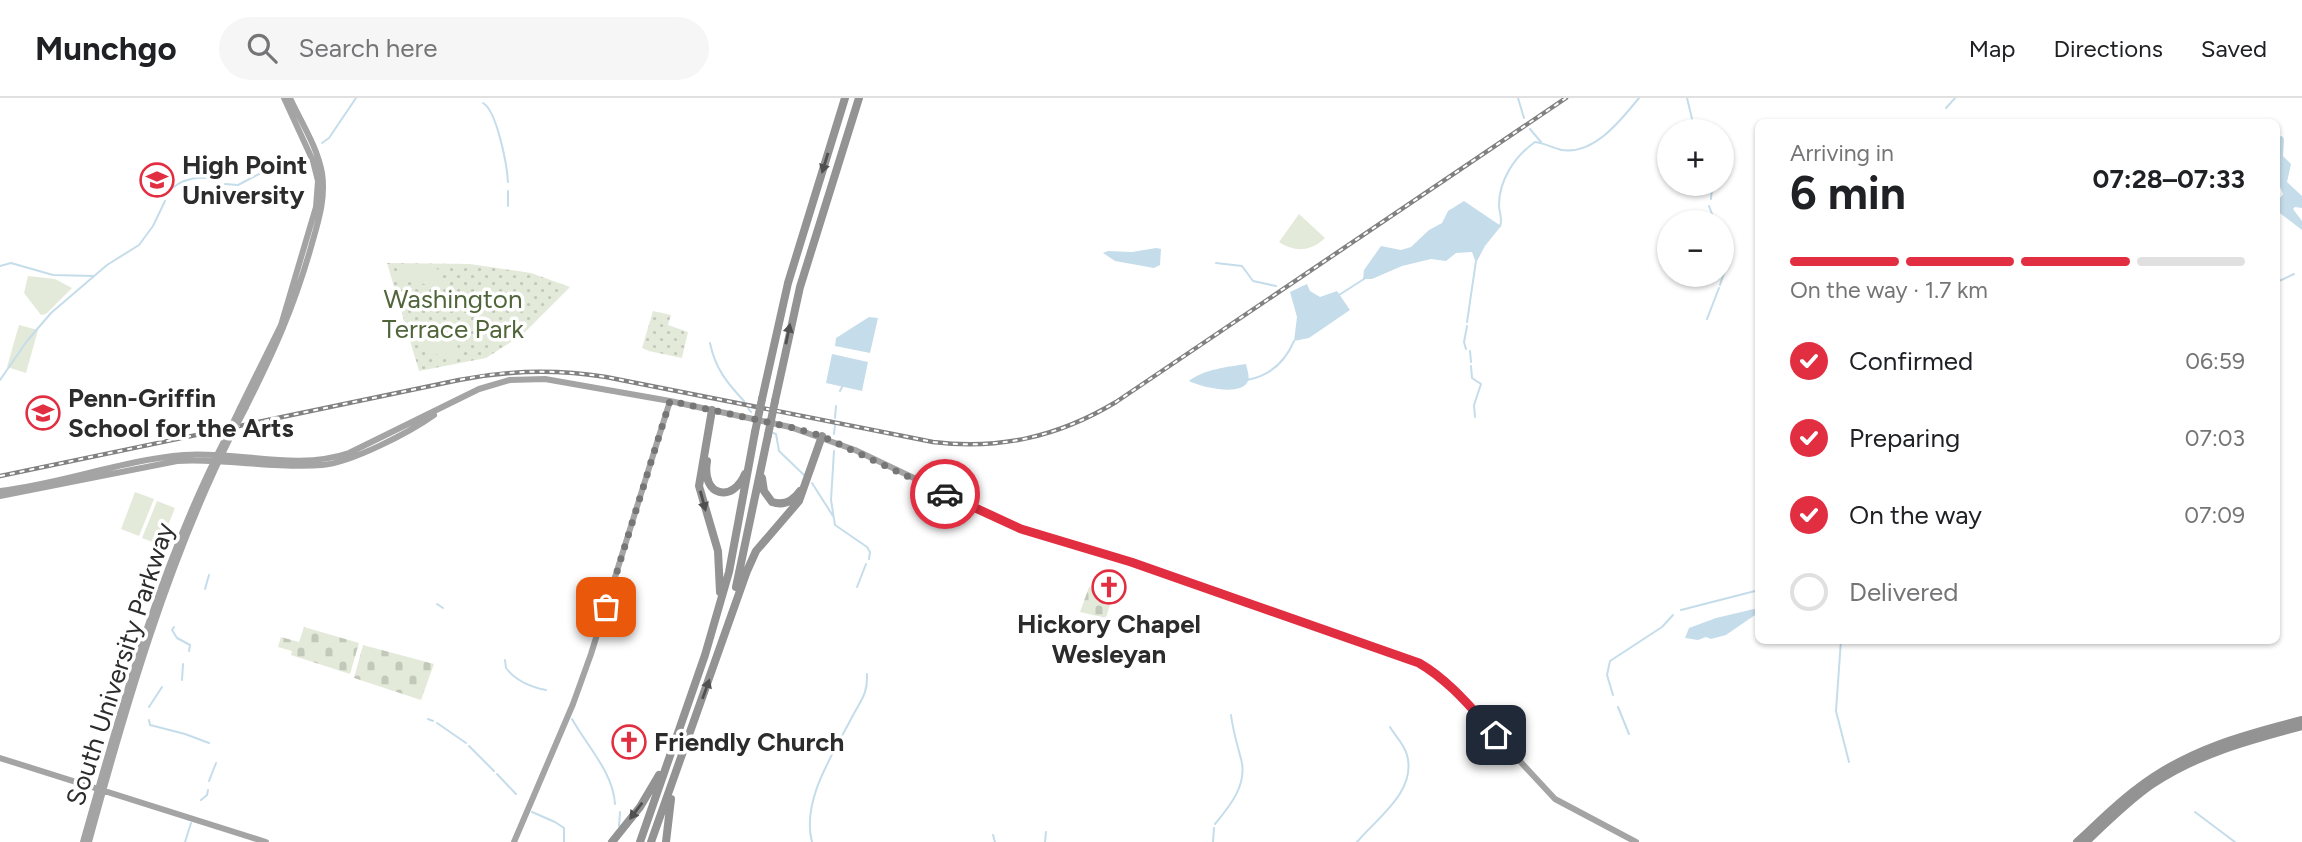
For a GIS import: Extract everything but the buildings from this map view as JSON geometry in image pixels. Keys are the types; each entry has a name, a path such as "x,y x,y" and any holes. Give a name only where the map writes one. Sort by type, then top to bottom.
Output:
{"highway":[{"path":"640,842 716,620 729,572 755,432 788,283 845,98"},
{"path":"731,614 800,287 859,98"},
{"path":"714,411 706,467 708,484 719,492 735,488 742,480 750,461"},
{"path":"714,411 699,485 720,561 716,620"},
{"path":"762,463 764,491 772,502 787,503 795,498 802,487 820,436"},
{"path":"652,842 731,614 756,551 791,512 804,491 820,436"},
{"path":"2077,842 2129,794 2179,761 2230,739 2302,720"},
{"path":"2086,842 2149,787 2187,764 2229,747 2302,726"},
{"path":"612,842 645,799 677,734"},
{"path":"666,842 670,804 683,753"}],"main road":[{"path":"243,407 281,325 316,207 318,181 313,161 284,98"},
{"path":"243,407 288,318 322,205 323,183 318,158 290,98"},
{"path":"0,494 161,458 217,458 301,466 334,464 388,440 486,386 527,378 580,384 670,401 820,436 1021,529 1131,562 1419,663 1451,687 1555,799 1636,842"},
{"path":"514,842 573,704 591,654 670,401"},
{"name":"South University Parkway","path":"89,842 153,607 186,522 243,407"},
{"path":"0,758 267,842"},
{"name":"South University Parkway","path":"83,842 101,791"}],"green space":[{"path":"1299,214 1325,238 1315,246 1297,249 1279,242"},
{"name":"Washington Terrace Park","path":"387,263 470,264 531,273 570,287 523,334 486,358 419,371"},
{"path":"402,265 443,270 441,286 400,281"},
{"path":"28,276 55,279 72,288 46,314 41,315 24,293"},
{"path":"653,311 671,315 668,325 688,332 682,358 642,348"},
{"path":"452,323 455,325 459,359 439,355 429,349 418,331"},
{"path":"19,325 38,330 26,373 7,367"},
{"path":"135,492 154,499 139,536 121,529"},
{"path":"157,501 175,508 160,545 142,538"},
{"path":"1089,587 1113,594 1106,618 1080,612"},
{"path":"304,627 359,643 350,674 291,655 292,651 278,647 281,637 299,642"},
{"path":"363,645 434,664 421,700 354,678"}],"water":[{"path":"2280,136 2284,139 2283,156 2291,164 2287,182 2302,196 2302,208 2293,209 2302,221 2302,230 2280,213 2280,198 2283,194 2280,187"},
{"path":"1464,201 1501,226 1476,263 1472,252 1456,253 1446,261 1431,259 1402,266 1372,279 1363,279 1364,270 1381,246 1401,250 1411,247 1429,230 1442,223 1448,211"},
{"path":"1161,249 1160,265 1154,268 1115,261 1103,253 1132,252"},
{"path":"1307,284 1310,291 1320,297 1337,291 1350,310 1309,338 1294,341 1297,317 1290,292"},
{"path":"869,317 878,318 870,353 835,346 836,338"},
{"path":"832,354 868,362 862,391 826,383"},
{"path":"1246,364 1248,381 1238,389 1211,388 1189,381 1209,371"},
{"path":"1755,609 1755,615 1726,635 1698,640 1685,638 1689,628 1716,618"}],"waterway":[{"path":"322,143 329,138 356,98"},
{"path":"1518,98 1524,118"},
{"path":"1500,226 1499,205 1505,178 1515,161 1528,148 1535,142 1562,150 1585,147 1606,134 1639,98"},
{"path":"1687,98 1692,119"},
{"path":"1946,108 1955,98"},
{"path":"483,103 497,127 508,182"},
{"path":"1530,129 1541,142"},
{"path":"225,184 238,185 274,166"},
{"path":"171,189 191,179 213,179"},
{"path":"508,191 508,206"},
{"path":"0,380 27,341 51,313 107,265 139,245 153,226 165,201"},
{"path":"1709,206 1710,210"},
{"path":"1467,322 1476,261"},
{"path":"0,266 11,263 53,275 94,276"},
{"path":"1216,263 1242,266 1253,281 1276,286"},
{"path":"2280,281 2294,274"},
{"path":"1339,295 1364,279"},
{"path":"1707,319 1719,288"},
{"path":"1466,349 1464,342 1467,326"},
{"path":"1247,380 1275,367 1294,341"},
{"path":"710,343 722,375 744,401"},
{"path":"1470,351 1471,362"},
{"path":"1471,366 1472,378 1481,384 1474,405 1475,417"},
{"path":"840,391 843,385"},
{"path":"835,418 836,406"},
{"path":"748,408 751,412"},
{"path":"834,434 835,425"},
{"path":"770,432 776,434 779,451 804,475"},
{"path":"834,451 831,500 835,525 867,547 870,552 869,559"},
{"path":"812,483 833,516"},
{"path":"857,587 866,564"},
{"path":"205,589 209,575"},
{"path":"1681,610 1755,591"},
{"path":"437,604 443,608"},
{"path":"1613,695 1607,675 1610,661 1662,627 1673,615"},
{"path":"174,627 172,630 177,638 190,645 189,651"},
{"path":"1841,644 1836,711 1849,762"},
{"path":"505,660 506,668 519,680 546,690"},
{"path":"182,680 183,664"},
{"path":"812,842 810,826 815,794 828,762 863,698 867,674"},
{"path":"149,707 162,687"},
{"path":"1618,707 1629,734"},
{"path":"1215,824 1232,802 1242,777 1243,768 1231,715"},
{"path":"428,719 433,721"},
{"path":"572,719 610,781 615,804"},
{"path":"149,720 150,725 209,743"},
{"path":"437,723 466,743"},
{"path":"1357,842 1393,803 1406,780 1409,768 1407,755 1390,727"},
{"path":"469,746 494,771"},
{"path":"209,781 216,763"},
{"path":"497,774 516,794"},
{"path":"201,800 208,790"},
{"path":"532,812 564,828 564,842"},
{"path":"619,826 620,812"},
{"path":"2195,812 2235,842"},
{"path":"185,842 191,823"},
{"path":"1213,842 1214,828"},
{"path":"1045,842 1046,832"},
{"path":"993,835 995,842"}],"railway":[{"path":"0,476 459,380 532,372 606,377 933,442 981,444 1028,438 1072,424 1116,402 1566,98"}],"way so far":[{"path":"606,607 670,401 822,436 945,494"}],"place":[{"name":"High Point University","path":"157,180"},
{"name":"Penn-Griffin School for the Arts","path":"43,413"},
{"name":"Hickory Chapel Wesleyan","path":"1109,587"},
{"name":"Friendly Church","path":"629,742"}],"route":[{"path":"945,494 1021,529 1131,562 1419,663 1451,687 1496,735"}]}
